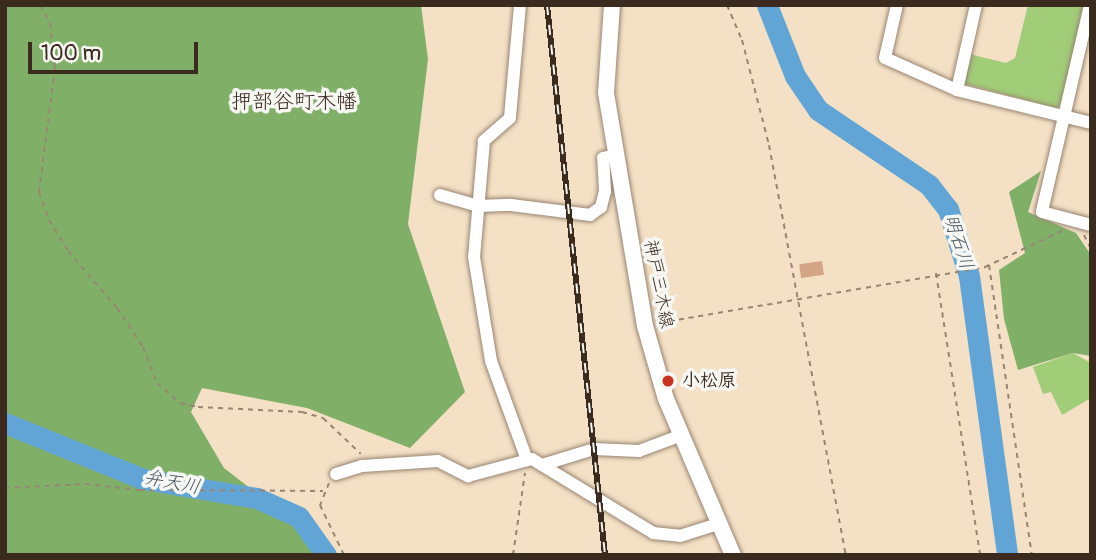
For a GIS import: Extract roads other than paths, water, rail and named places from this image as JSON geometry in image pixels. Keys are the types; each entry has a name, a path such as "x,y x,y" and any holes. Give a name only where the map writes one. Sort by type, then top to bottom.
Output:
{"main road":[{"name":"神戸三木線","path":"612,5 606,93 645,326 682,435 733,555"}],"street":[{"path":"520,5 510,118 484,141 474,257 491,361 527,460"},
{"path":"897,5 885,58 957,90 1091,123"},
{"path":"957,90 975,5"},
{"path":"1090,5 1084,58 1064,117 1042,212 1091,225"},
{"path":"440,195 478,206 511,205 590,215 601,207 603,199 603,158 616,155"},
{"path":"542,465 594,449 639,452 682,435"},
{"path":"335,474 370,466 438,461 468,476 527,460 542,465 653,533 680,536 720,523"}],"waterway":[{"name":"明石川","path":"767,5 795,76 818,110 929,185 948,209 969,276 1007,555"},
{"name":"弁天川","path":"5,423 143,479 257,498 299,517 326,555"}],"railway":[{"path":"547,5 605,555"}],"place":[{"name":"小松原","path":"668,381"}],"district":[{"name":"押部谷町木幡","path":"294,102"}]}
